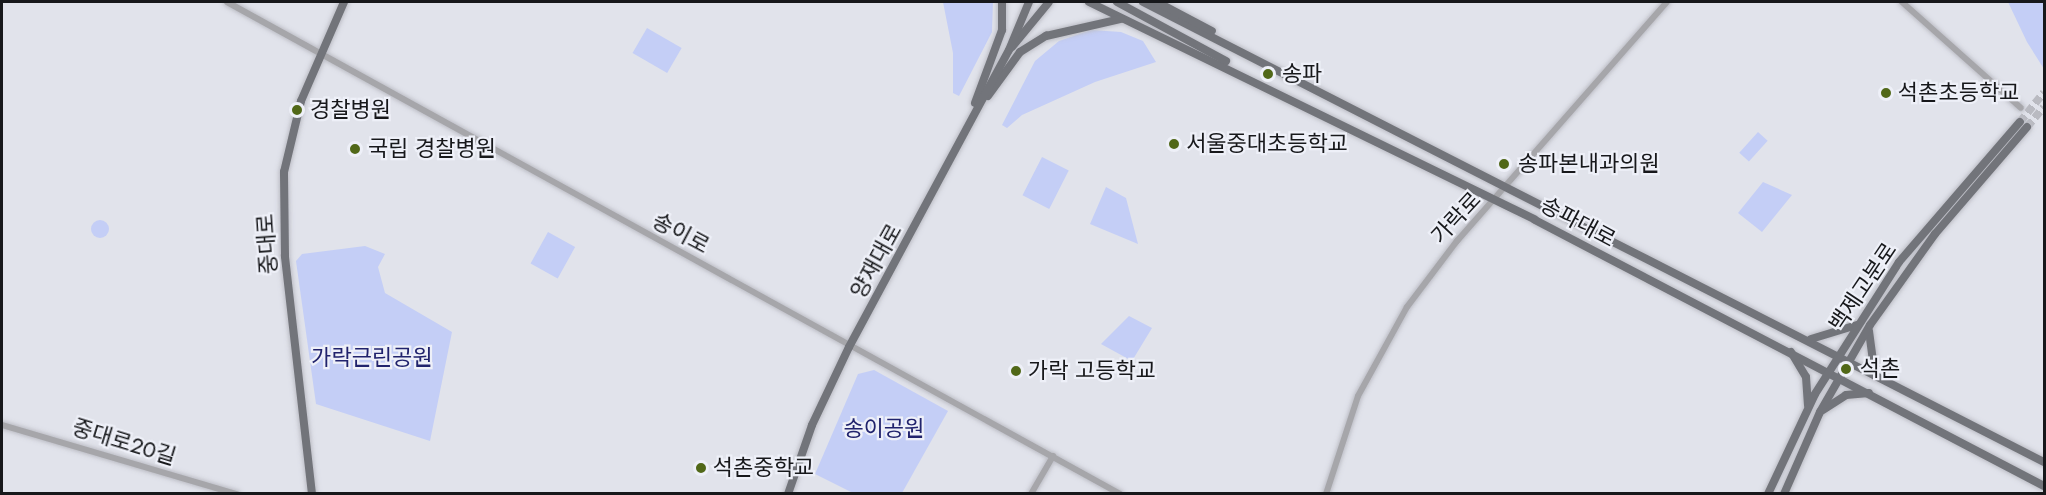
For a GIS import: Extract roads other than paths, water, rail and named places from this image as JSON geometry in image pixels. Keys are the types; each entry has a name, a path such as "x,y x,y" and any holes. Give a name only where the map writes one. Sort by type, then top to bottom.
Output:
{"main road":[{"name":"중대로","path":"312,494 282,215 284,172 301,101 344,2"},
{"path":"966,126 1002,30 1002,2"},
{"name":"양재대로","path":"788,494 812,424 849,347 966,126 1009,50 1029,2"},
{"name":"양재대로","path":"1009,50 1049,2"},
{"name":"송파대로","path":"1089,2 1248,75 1497,201 1829,371 2044,486"},
{"path":"1117,2 1248,75"},
{"path":"1143,2 1237,49"},
{"path":"1161,3 1237,49"},
{"path":"966,126 1020,52 1067,27 1123,19"},
{"name":"송파대로","path":"1237,49 1507,185 2044,462"},
{"name":"백제고분로","path":"1768,494 1808,407 1857,325 1905,254 2020,122"},
{"name":"백제고분로","path":"1784,494 1820,412 1870,325 1935,234 2027,128"},
{"path":"1809,340 1857,325"},
{"path":"1870,325 1869,355 1875,376"},
{"path":"1790,351 1806,377 1808,407"},
{"path":"1820,412 1846,395 1870,393"}],"street":[{"name":"송이로","path":"227,2 321,51 849,347 1120,494"},
{"name":"가락로","path":"1326,494 1358,396 1388,337 1437,266 1497,201 1507,185 1667,2"},
{"path":"1902,2 2021,108"},
{"name":"중대로20길","path":"2,425 237,494"},
{"path":"1031,494 1053,456"}],"tunnel":[{"path":"2020,122 2044,92"},
{"path":"2027,127 2044,107"}],"place":[{"name":"송파","path":"1268,74"},
{"name":"석촌초등학교","path":"1886,93"},
{"name":"경찰병원","path":"297,110"},
{"name":"서울중대초등학교","path":"1174,144"},
{"name":"국립 경찰병원","path":"355,149"},
{"name":"송파본내과의원","path":"1504,164"},
{"name":"석촌","path":"1846,369"},
{"name":"가락 고등학교","path":"1016,371"},
{"name":"석촌중학교","path":"701,468"}],"park label":[{"name":"가락근린공원","path":"372,358"},
{"name":"송이공원","path":"884,429"}]}
